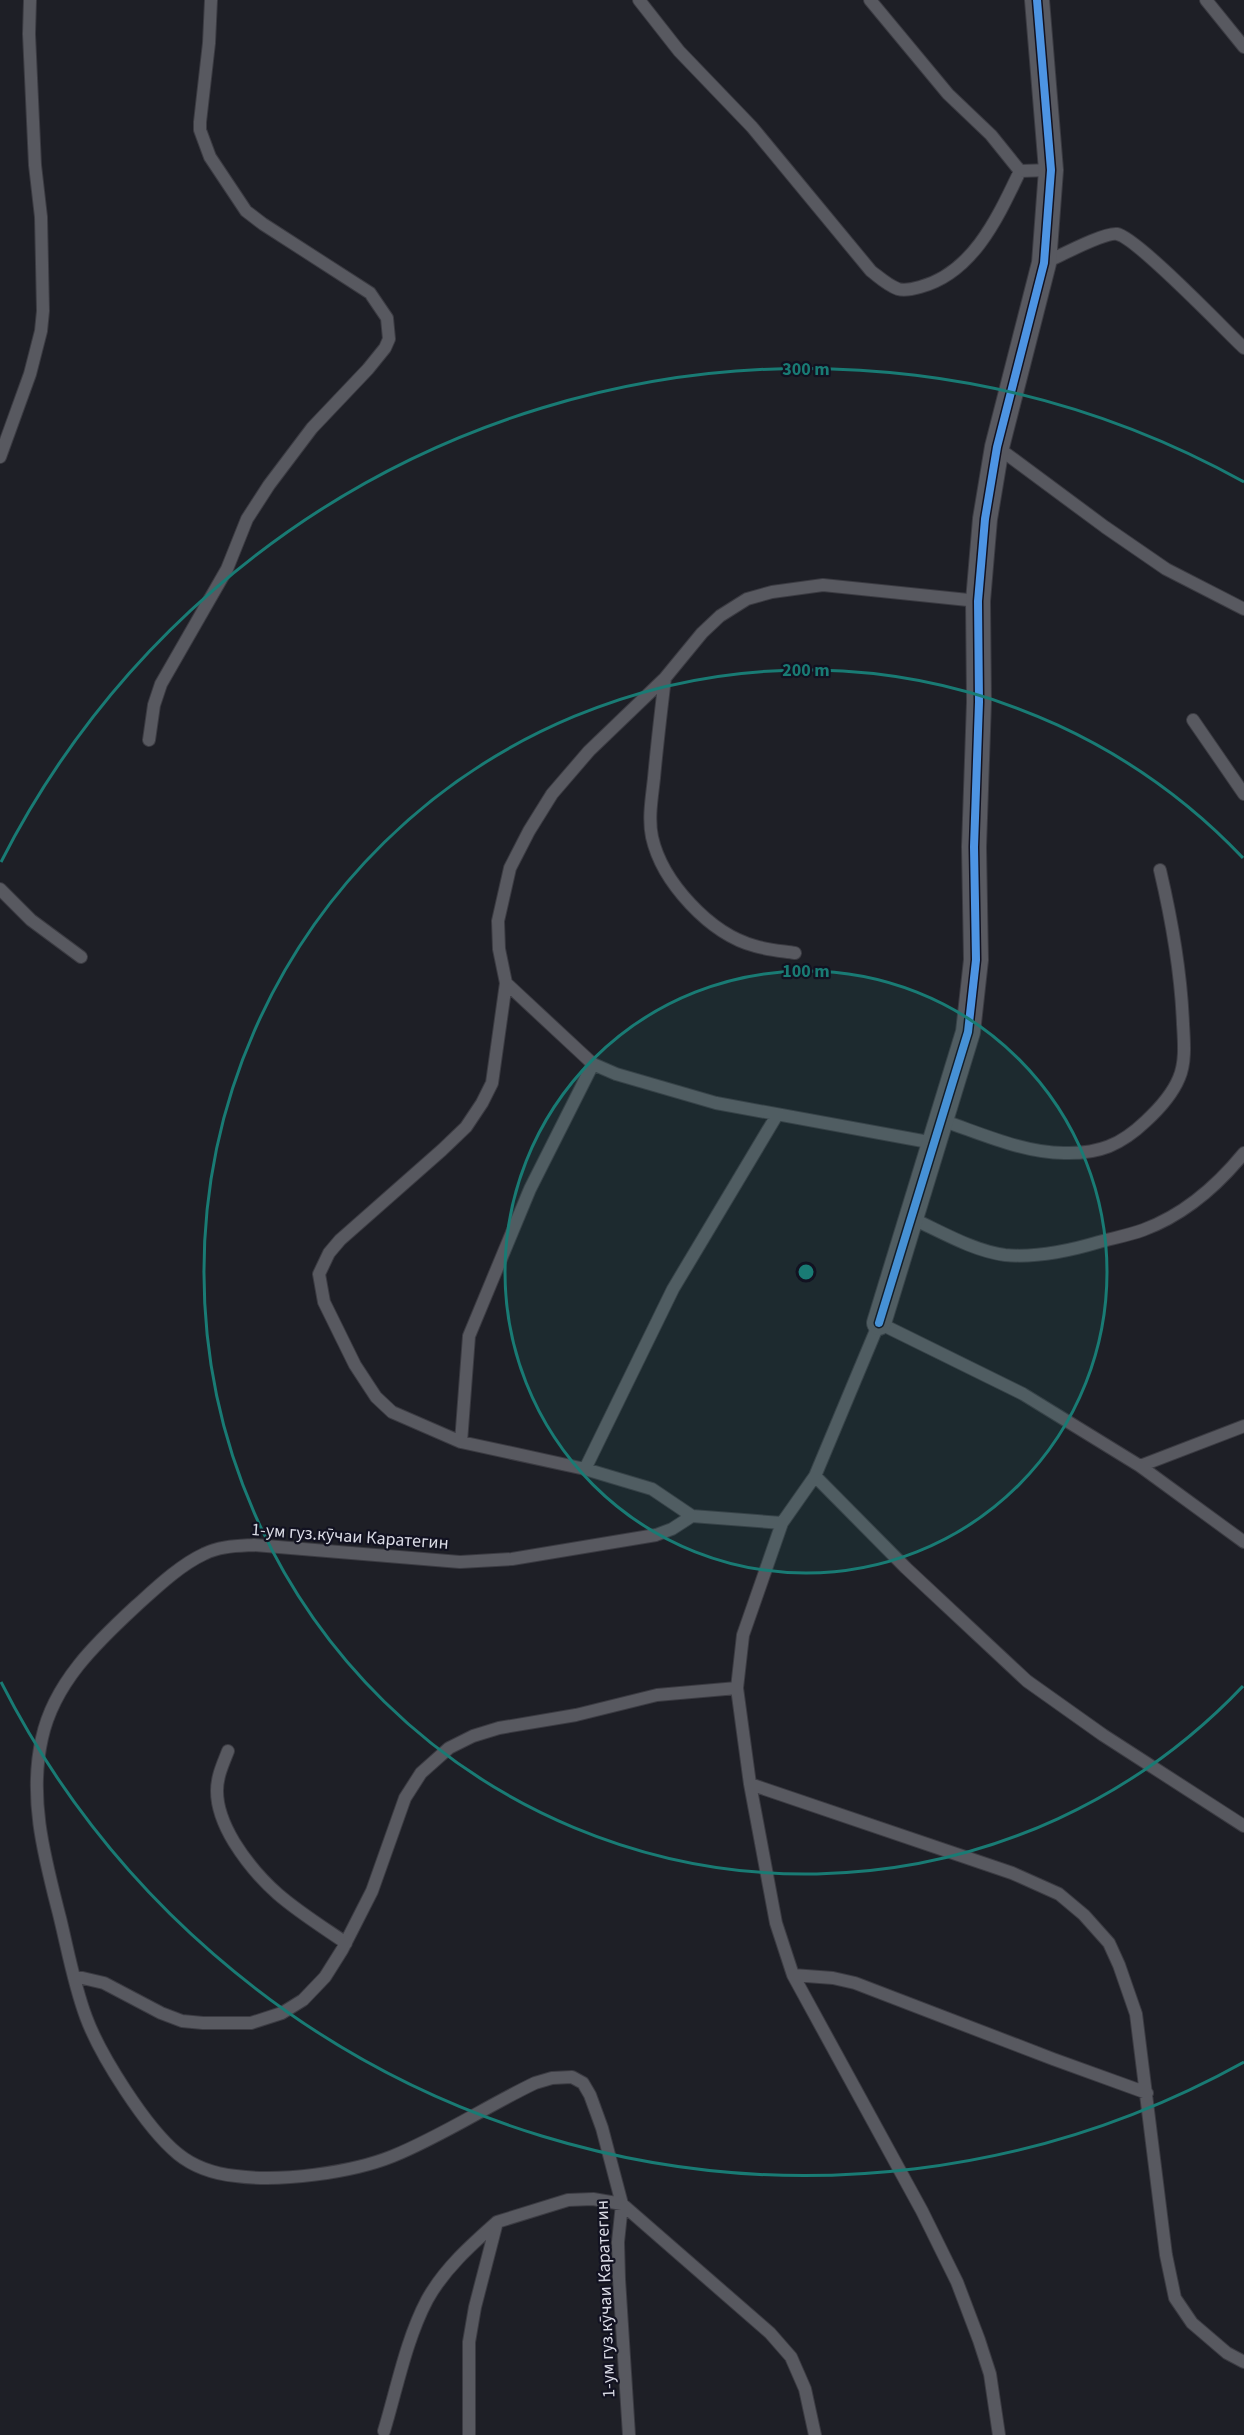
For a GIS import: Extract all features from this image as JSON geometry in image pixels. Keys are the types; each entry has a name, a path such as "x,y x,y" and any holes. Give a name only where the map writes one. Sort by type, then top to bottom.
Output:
{"street":[{"path":"879,1323 968,1032 976,960 978,601 985,519 998,447 1044,263 1051,170 1037,0"}],"lane":[{"path":"0,457 30,374 41,331 43,311 41,218 35,165 29,34 30,0"},
{"path":"149,740 154,705 161,684 227,569 247,519 269,485 312,428 368,369 385,348 389,339 387,318 380,304 370,293 262,224 246,211 235,198 210,157 200,130 200,122 209,43 211,0"},
{"path":"639,0 679,51 752,127 871,271 900,290 924,286 955,272 988,230 1020,171"},
{"path":"870,0 948,94 990,135 1020,171"},
{"path":"1206,0 1244,47"},
{"path":"1020,171 1051,170"},
{"path":"1044,263 1111,234 1121,236 1168,274 1244,348"},
{"path":"998,447 1105,527 1166,569 1244,609"},
{"path":"782,1523 692,1516 652,1489 585,1469 461,1442 392,1412 376,1397 355,1365 324,1302 319,1275 329,1253 340,1240 450,1143 466,1126 482,1103 492,1083 506,983 499,949 498,921 510,868 552,794 589,751 665,678 702,633 720,616 747,599 772,592 823,585 978,601"},
{"path":"665,678 650,810 652,836 660,861 680,892 696,910 718,928 755,946 795,953"},
{"path":"1193,720 1244,794"},
{"path":"506,983 593,1064 647,1084 716,1103 777,1115 937,1132 1035,1150 1064,1153 1104,1150 1130,1136 1170,1096 1180,1076 1184,1045 1182,1000 1171,916 1160,870"},
{"path":"0,889 31,920 81,957"},
{"path":"461,1442 469,1336 530,1189 593,1064"},
{"path":"585,1469 673,1289 777,1115"},
{"path":"911,1218 977,1247 1003,1255 1039,1255 1072,1250 1144,1230 1167,1219 1216,1185 1244,1153"},
{"path":"999,2435 990,2374 957,2282 922,2211 793,1975 776,1923 750,1784 737,1688 742,1635 782,1523 815,1476 879,1323 1023,1394 1140,1466 1244,1542"},
{"path":"1140,1466 1244,1426"},
{"path":"815,1476 906,1568 1027,1681 1103,1735 1244,1826"},
{"name":"1-ум гуз.кӯчаи Каратегин","path":"629,2435 618,2270 622,2204 602,2128 586,2088 572,2077 552,2078 535,2083 430,2139 391,2157 355,2167 297,2176 236,2176 205,2169 178,2154 151,2126 117,2077 87,2019 74,1976 40,1833 36,1777 42,1739 50,1710 78,1665 103,1636 178,1572 204,1553 228,1547 254,1545 460,1562 512,1560 656,1535 672,1529 692,1516"},
{"path":"74,1976 116,1988 161,2013 182,2020 203,2023 250,2023 282,2013 303,2000 325,1977 346,1943 372,1891 405,1798 421,1773 449,1748 473,1736 499,1728 576,1714 657,1695 737,1688"},
{"path":"228,1751 220,1771 217,1789 218,1805 226,1829 256,1875 276,1894 346,1943"},
{"path":"750,1784 1012,1873 1059,1894 1084,1915 1109,1943 1136,2014 1166,2255 1175,2298 1192,2324 1227,2353 1244,2362"},
{"path":"793,1975 833,1977 855,1983 1147,2093"},
{"path":"384,2431 418,2321 428,2299 463,2253 497,2222 568,2200 593,2199 622,2204 770,2333 791,2357 805,2389 815,2435"},
{"path":"469,2435 469,2342 475,2307 497,2222"}],"cycle path":[{"path":"879,1323 968,1032 976,960 974,847 979,702 978,601 985,519 997,447 1044,263 1051,170 1037,0"}]}
